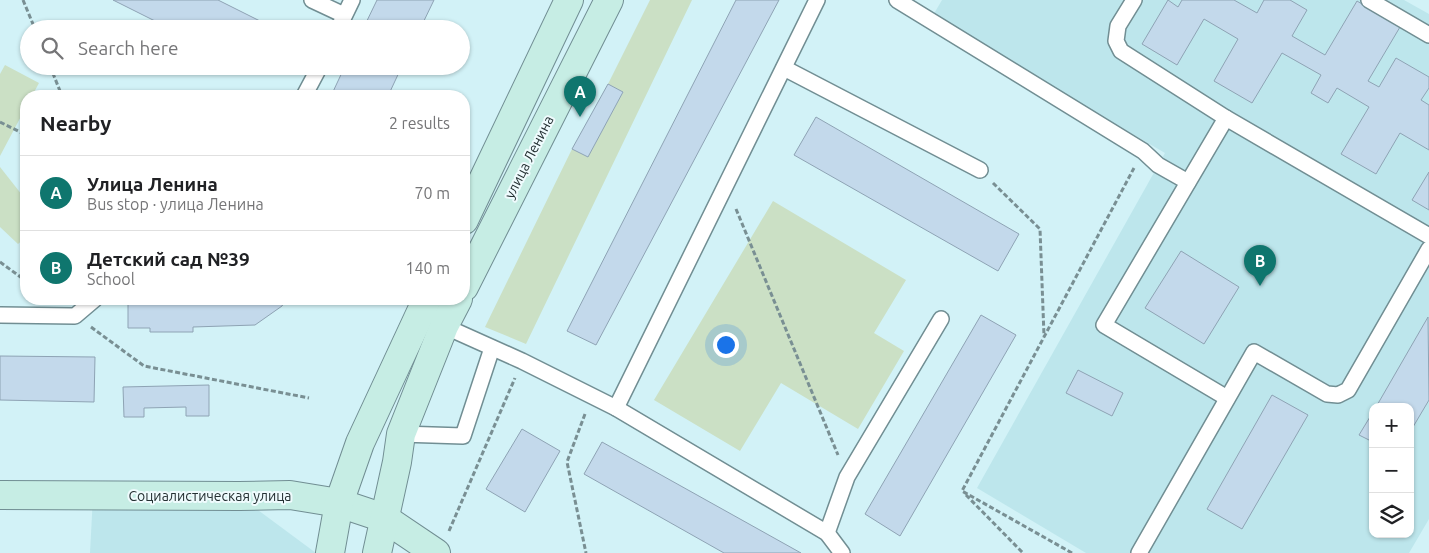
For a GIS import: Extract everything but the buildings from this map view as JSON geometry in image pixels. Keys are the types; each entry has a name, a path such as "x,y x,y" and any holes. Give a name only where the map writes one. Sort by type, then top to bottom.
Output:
{"main road":[{"path":"470,192 569,0"},
{"name":"улица Ленина","path":"470,275 609,0"},
{"path":"330,553 339,503 360,442 424,305"},
{"path":"377,553 397,462 401,434 444,326 455,305"},
{"name":"Социалистическая улица","path":"0,495 290,495 339,503 384,518 441,545"}],"lane":[{"path":"312,0 338,20"},
{"path":"342,20 352,0"},
{"path":"616,408 817,0"},
{"path":"897,0 1143,151 1158,165 1188,182"},
{"path":"1134,0 1118,26 1116,41 1121,51 1226,118 1429,236"},
{"path":"1369,0 1429,35"},
{"path":"784,68 980,170"},
{"path":"307,90 315,75"},
{"path":"1226,118 1104,325 1228,398"},
{"path":"1139,553 1254,352 1327,394 1338,395 1348,390 1429,249"},
{"path":"0,315 75,316 89,305"},
{"path":"827,533 847,477 941,319"},
{"path":"444,326 522,361 616,408 827,533 842,553"},
{"path":"401,434 463,436 492,348"}],"path":[{"path":"23,0 31,20"},
{"path":"54,75 60,90"},
{"path":"0,122 20,132"},
{"path":"962,491 1143,151"},
{"path":"980,170 1040,229 1044,337"},
{"path":"726,186 847,477"},
{"path":"0,262 20,277"},
{"path":"75,316 144,366 309,398"},
{"path":"441,545 522,361"},
{"path":"586,553 567,462 591,396"},
{"path":"962,491 1023,553"},
{"path":"962,491 1072,553"}],"shaded area":[{"path":"942,0 1404,0 1429,14 1429,519 1409,553 1086,553 977,488 1165,153 932,17"},
{"path":"93,496 239,496 316,553 90,553"}],"green space":[{"path":"650,0 692,0 526,344 485,327 572,149 588,157 623,92 608,84"},
{"path":"5,65 20,73 20,75 24,75 39,83 35,90 20,90 20,118 0,156 0,74"},
{"path":"0,167 20,192 20,242 18,244 0,227"},
{"path":"773,201 906,280 874,333 904,351 858,429 781,383 740,451 654,400"}],"place":[{"name":"Улица Ленина","path":"580,117"},
{"name":"Детский сад №39","path":"1260,286"}]}
